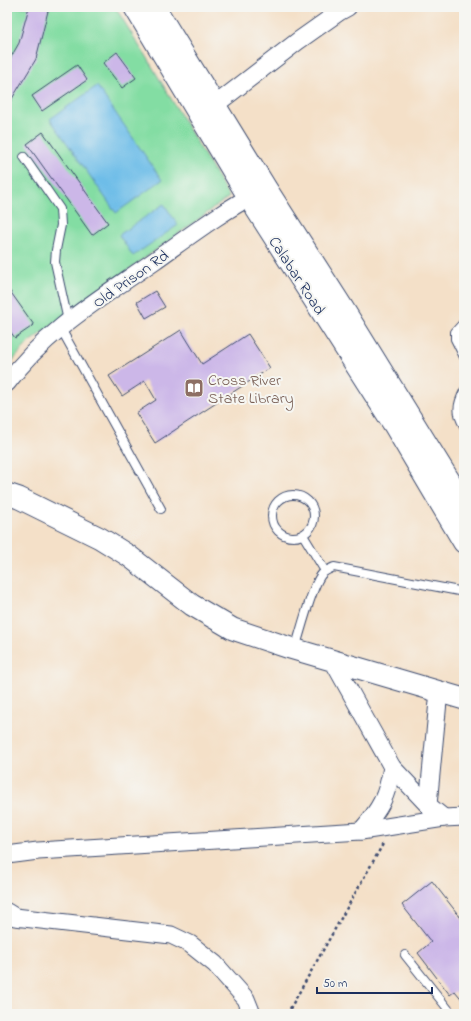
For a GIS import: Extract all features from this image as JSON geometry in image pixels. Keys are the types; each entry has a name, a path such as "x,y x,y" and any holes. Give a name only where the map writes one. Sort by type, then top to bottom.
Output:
{"main road":[{"name":"Calabar Road","path":"135,7 257,193 464,542"},
{"name":"Calabar Road","path":"154,7 215,105 257,193 341,306 464,504"}],"street":[{"path":"215,105 298,41 348,7"},
{"name":"Old Prison Rd","path":"7,383 26,359 49,336 64,324 188,237 257,193"},
{"path":"7,494 19,498 100,538 129,556 192,605 233,629 295,650 464,699"},
{"path":"333,661 392,767 428,805 444,818"},
{"path":"428,805 439,691"},
{"path":"361,831 371,819 386,794 392,767"},
{"path":"7,855 38,851 361,831 444,818 464,817"},
{"path":"7,912 15,917 171,935 190,944 215,964 246,999 252,1014"}],"lane":[{"path":"24,157 60,209 61,225 55,262 64,324 161,509"},
{"path":"464,322 455,332 455,339 464,357"},
{"path":"464,391 458,408 459,418 464,426"},
{"path":"289,495 301,496 310,503 315,515 312,526 304,535 292,538 280,534 273,524 272,512 278,501 289,495"},
{"path":"304,535 325,571"},
{"path":"295,650 318,579 325,571 334,567 464,592"},
{"path":"405,955 452,1014"}],"path":[{"path":"287,1014 393,826"}],"green space":[{"path":"7,7 115,7 153,68 229,197 29,342 7,367"}],"water":[{"path":"97,86 162,180 116,213 50,119"},
{"path":"164,204 178,225 133,256 119,235"}],"building":[{"path":"29,7 49,7 36,59 10,102 7,104 7,64 19,43"},
{"path":"117,52 136,78 122,88 103,63"},
{"path":"77,65 87,80 42,111 32,96"},
{"path":"43,132 108,223 92,235 27,144"},
{"path":"7,287 34,325 15,338 7,327"},
{"path":"155,291 165,307 146,318 137,302"},
{"name":"Cross River State Library","path":"181,330 202,364 248,334 270,368 155,443 136,413 156,400 145,381 122,396 109,376"},
{"path":"432,881 464,922 464,1002 455,991 450,995 418,953 431,942 402,905"}],"place":[{"name":"Cross River State Library","path":"194,388"}]}
